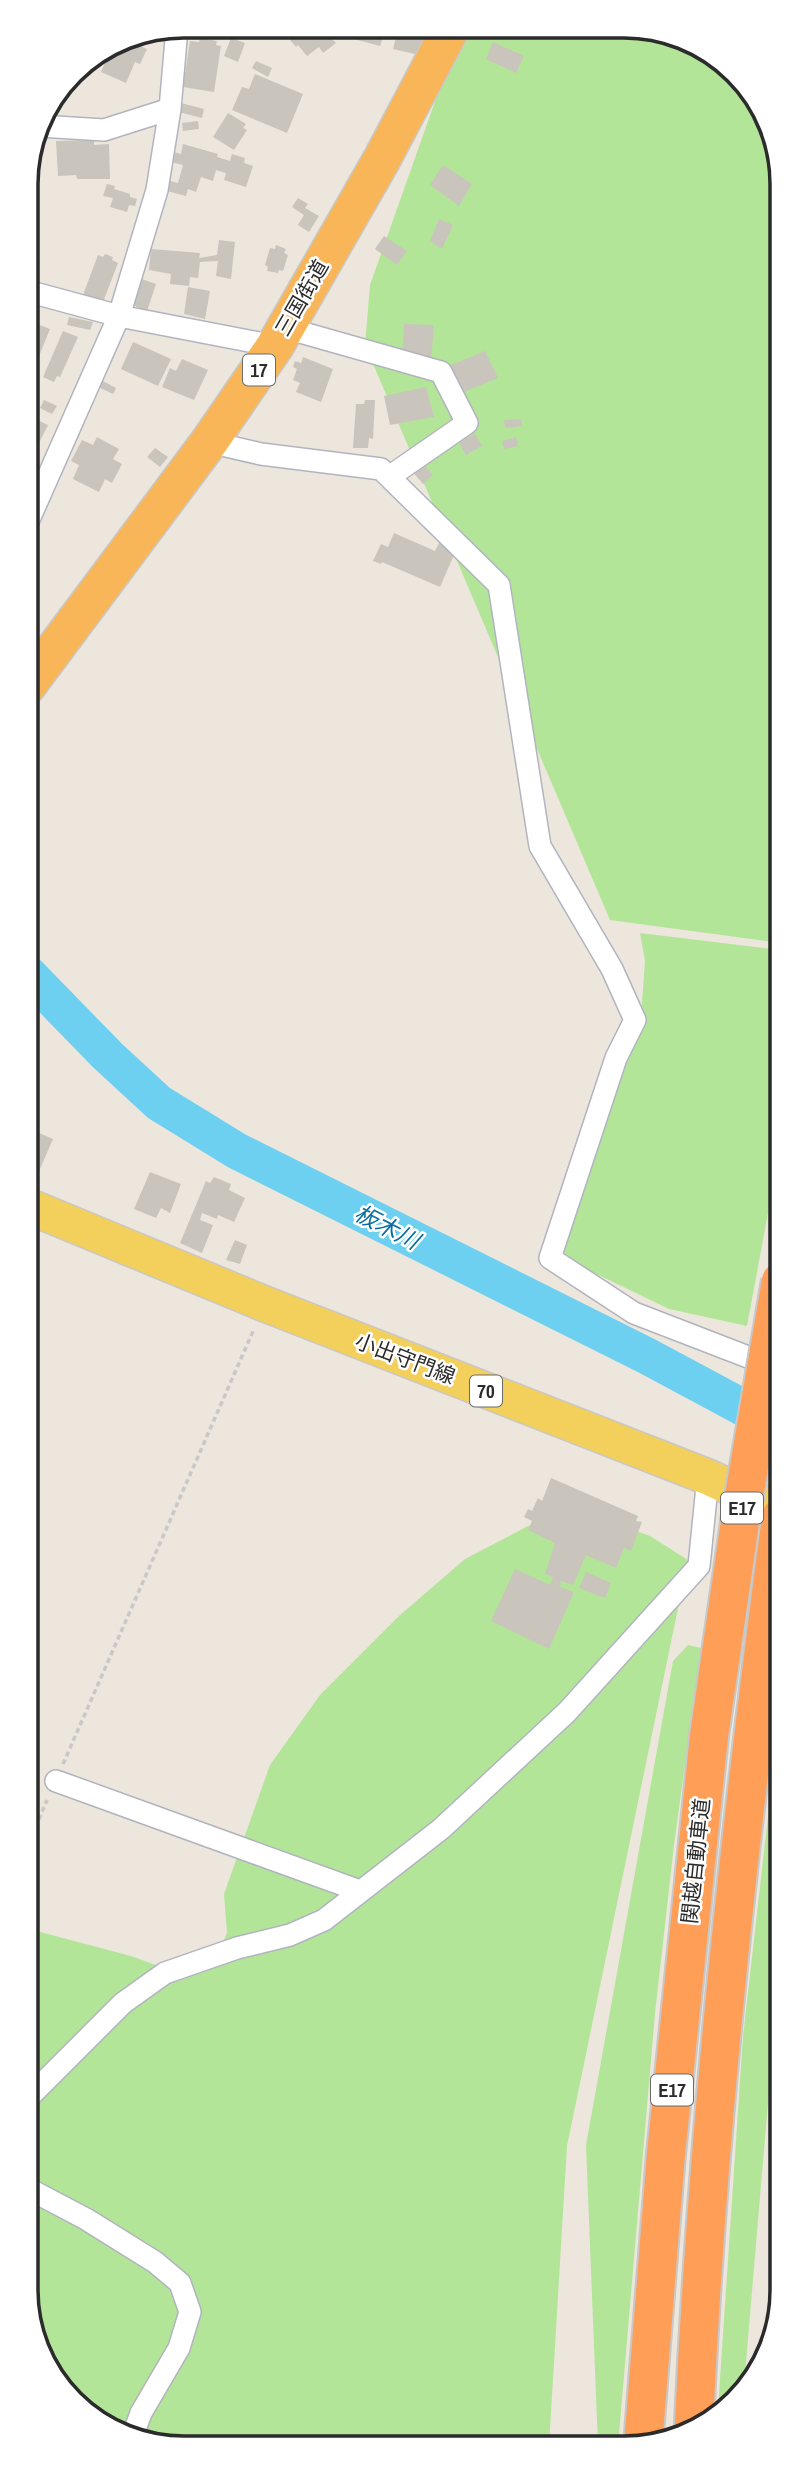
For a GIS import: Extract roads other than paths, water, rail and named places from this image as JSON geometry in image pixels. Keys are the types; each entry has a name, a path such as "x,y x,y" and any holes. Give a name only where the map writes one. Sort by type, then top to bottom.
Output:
{"highway":[{"name":"三国街道","path":"39,670 209,442 280,337 382,159 446,38"},
{"name":"関越自動車道","path":"644,2435 666,2154 709,1736 742,1508 770,1345"},
{"name":"関越自動車道","path":"694,2418 728,1964 770,1600"}],"main road":[{"name":"小出守門線","path":"39,1210 265,1304 708,1477 770,1508"}],"street":[{"path":"39,497 119,316 157,190 170,109 176,39"},
{"path":"51,127 104,130 170,109"},
{"path":"39,294 119,316 280,337 440,372 467,423 389,477"},
{"path":"209,442 261,454 381,469 499,585 540,846 612,970 635,1020 616,1058 550,1258 634,1312 761,1362 770,1362"},
{"path":"38,2088 123,2003 165,1973 237,1948 290,1935 324,1920 441,1829 567,1713 699,1566 708,1477"},
{"path":"56,1781 360,1891"},
{"path":"38,2194 86,2219 155,2262 180,2283 190,2312 179,2348 141,2413 136,2428"}],"waterway":[{"name":"板木川","path":"39,985 108,1056 159,1103 237,1151 647,1356 770,1422"}]}
